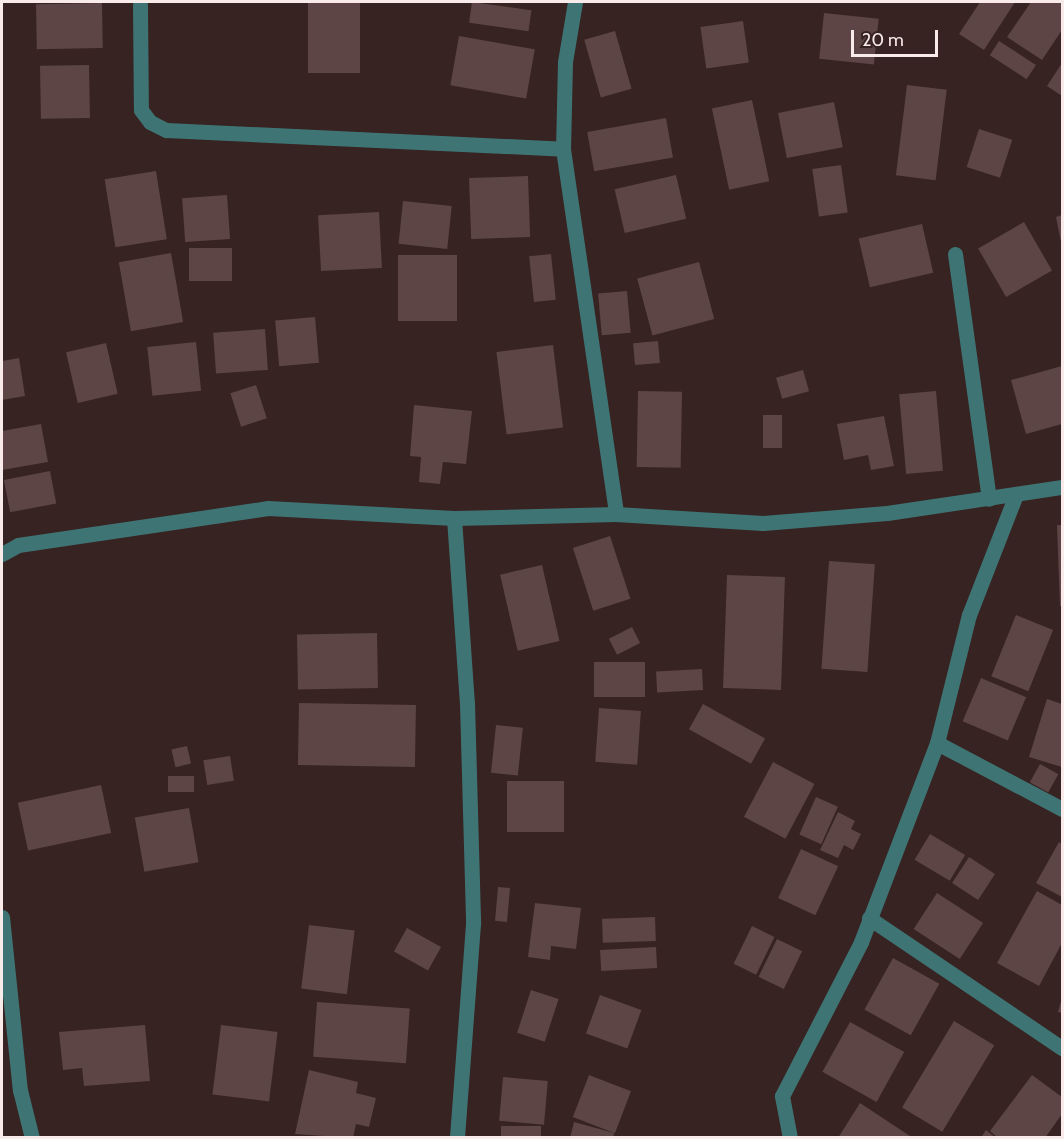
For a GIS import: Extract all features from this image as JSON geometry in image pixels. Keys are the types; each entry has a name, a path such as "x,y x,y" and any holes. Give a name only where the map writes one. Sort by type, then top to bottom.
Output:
{"street":[{"path":"575,2 566,63 563,149 616,514"},
{"path":"140,5 141,110 150,122 166,130 563,149"},
{"path":"955,254 989,499"},
{"path":"2,554 18,545 268,508 454,518 616,514 763,523 887,513 1015,497 1062,487"},
{"path":"790,1137 782,1096 861,942 936,743 969,615 1015,497"},
{"path":"454,518 467,703 472,924 457,1137"},
{"path":"936,743 1062,809"},
{"path":"2,917 3,949 20,1090 32,1137"},
{"path":"869,918 1062,1048"}],"building":[{"path":"308,2 360,2 360,73 308,73"},
{"path":"472,2 531,10 528,31 469,23"},
{"path":"980,2 1015,2 984,50 959,34"},
{"path":"1031,2 1062,2 1062,30 1042,60 1007,37"},
{"path":"102,3 103,48 37,49 36,4"},
{"path":"824,13 879,19 874,64 819,59"},
{"path":"743,21 749,63 706,69 700,27"},
{"path":"615,31 632,89 601,97 584,40"},
{"path":"459,36 535,49 526,99 450,85"},
{"path":"999,41 1036,65 1027,79 990,55"},
{"path":"1062,63 1062,96 1047,86"},
{"path":"89,65 90,118 41,119 40,66"},
{"path":"907,85 947,90 936,180 896,175"},
{"path":"752,100 769,181 729,190 712,109"},
{"path":"834,102 843,147 787,158 778,113"},
{"path":"666,118 673,157 594,171 587,132"},
{"path":"979,129 1012,140 1000,178 967,167"},
{"path":"841,165 848,213 819,217 812,169"},
{"path":"156,171 167,239 115,247 105,179"},
{"path":"676,175 686,219 625,233 615,189"},
{"path":"528,176 530,237 471,239 469,178"},
{"path":"227,195 230,239 185,242 182,198"},
{"path":"403,201 452,206 447,249 399,244"},
{"path":"379,212 382,268 321,271 318,215"},
{"path":"1062,215 1062,242 1061,242 1056,217"},
{"path":"1024,222 1052,270 1006,297 978,248"},
{"path":"922,224 933,273 870,287 859,239"},
{"path":"189,248 232,248 232,281 189,281"},
{"path":"171,253 183,322 131,331 119,262"},
{"path":"551,254 556,300 534,302 529,256"},
{"path":"398,255 457,255 457,321 398,321"},
{"path":"699,262 714,319 652,336 637,279"},
{"path":"627,291 631,333 602,335 598,294"},
{"path":"315,317 319,363 279,366 275,320"},
{"path":"265,329 268,370 216,374 213,333"},
{"path":"658,341 660,363 635,365 633,343"},
{"path":"196,342 201,391 152,396 147,347"},
{"path":"106,343 118,394 78,403 66,352"},
{"path":"553,345 563,427 507,434 496,352"},
{"path":"19,358 25,396 2,400 2,361"},
{"path":"1062,366 1062,424 1026,434 1011,380"},
{"path":"803,370 809,391 782,399 776,378"},
{"path":"256,385 267,418 241,427 230,393"},
{"path":"638,391 682,392 681,468 637,467"},
{"path":"936,391 943,471 906,474 899,394"},
{"path":"414,405 472,411 466,464 443,462 440,484 419,482 421,457 410,456"},
{"path":"763,415 782,415 782,448 763,448"},
{"path":"884,416 894,466 871,470 868,455 844,460 837,424"},
{"path":"41,424 48,462 2,470 2,431"},
{"path":"50,471 56,503 10,512 4,480"},
{"path":"1057,525 1062,525 1062,606 1060,606"},
{"path":"610,536 630,599 593,611 573,548"},
{"path":"829,561 875,564 867,672 821,669"},
{"path":"542,565 560,641 518,651 500,575"},
{"path":"727,575 785,577 781,690 723,688"},
{"path":"1016,615 1053,630 1028,691 991,676"},
{"path":"632,627 640,643 617,655 609,639"},
{"path":"377,633 378,688 298,689 297,634"},
{"path":"594,662 645,662 645,697 594,697"},
{"path":"702,669 703,690 657,692 656,671"},
{"path":"981,678 1026,697 1008,740 963,721"},
{"path":"1047,699 1062,704 1062,767 1029,757"},
{"path":"299,703 416,705 415,767 298,765"},
{"path":"703,704 765,738 751,764 689,729"},
{"path":"599,708 641,711 637,765 595,762"},
{"path":"496,725 523,728 518,776 491,773"},
{"path":"187,746 191,764 175,767 171,750"},
{"path":"230,756 234,781 207,785 203,760"},
{"path":"773,762 814,784 785,839 744,817"},
{"path":"1040,764 1058,774 1048,793 1030,782"},
{"path":"168,776 194,776 194,792 168,792"},
{"path":"507,781 564,781 564,832 507,832"},
{"path":"101,785 111,833 28,851 18,803"},
{"path":"816,797 838,807 821,844 799,834"},
{"path":"189,808 199,862 144,872 135,818"},
{"path":"838,812 855,821 851,829 861,834 853,850 844,845 838,858 820,850"},
{"path":"930,834 965,855 950,881 915,860"},
{"path":"1059,842 1062,844 1062,897 1036,883"},
{"path":"801,849 838,866 815,915 778,898"},
{"path":"969,857 995,874 978,900 952,883"},
{"path":"498,887 510,888 507,922 495,921"},
{"path":"1037,891 1062,905 1062,943 1039,986 997,963"},
{"path":"937,893 983,923 960,959 914,929"},
{"path":"535,903 581,908 576,949 551,946 550,960 528,957"},
{"path":"655,917 656,941 603,943 602,919"},
{"path":"309,925 355,931 347,994 301,989"},
{"path":"752,926 774,937 756,975 734,964"},
{"path":"407,928 441,947 428,971 394,952"},
{"path":"777,939 802,951 784,989 759,977"},
{"path":"656,947 657,968 601,971 600,950"},
{"path":"893,958 939,984 911,1035 864,1010"},
{"path":"531,990 559,999 545,1042 517,1033"},
{"path":"600,995 641,1010 627,1049 586,1034"},
{"path":"1062,998 1062,1013 1058,1012"},
{"path":"317,1002 410,1008 406,1063 313,1057"},
{"path":"954,1021 994,1045 942,1132 902,1108"},
{"path":"850,1022 904,1052 877,1102 822,1072"},
{"path":"145,1025 150,1081 84,1086 82,1068 63,1070 59,1032"},
{"path":"221,1025 278,1032 269,1101 212,1094"},
{"path":"309,1070 358,1082 356,1093 376,1098 369,1127 356,1124 353,1138 295,1134"},
{"path":"589,1075 631,1091 615,1133 573,1117"},
{"path":"1032,1075 1062,1097 1062,1114 1045,1138 998,1138 990,1131"},
{"path":"503,1077 548,1081 544,1125 499,1121"},
{"path":"860,1103 913,1138 838,1138"},
{"path":"574,1122 614,1133 613,1138 570,1138"},
{"path":"501,1126 541,1126 541,1138 501,1138"},
{"path":"986,1130 996,1138 981,1138"}]}
